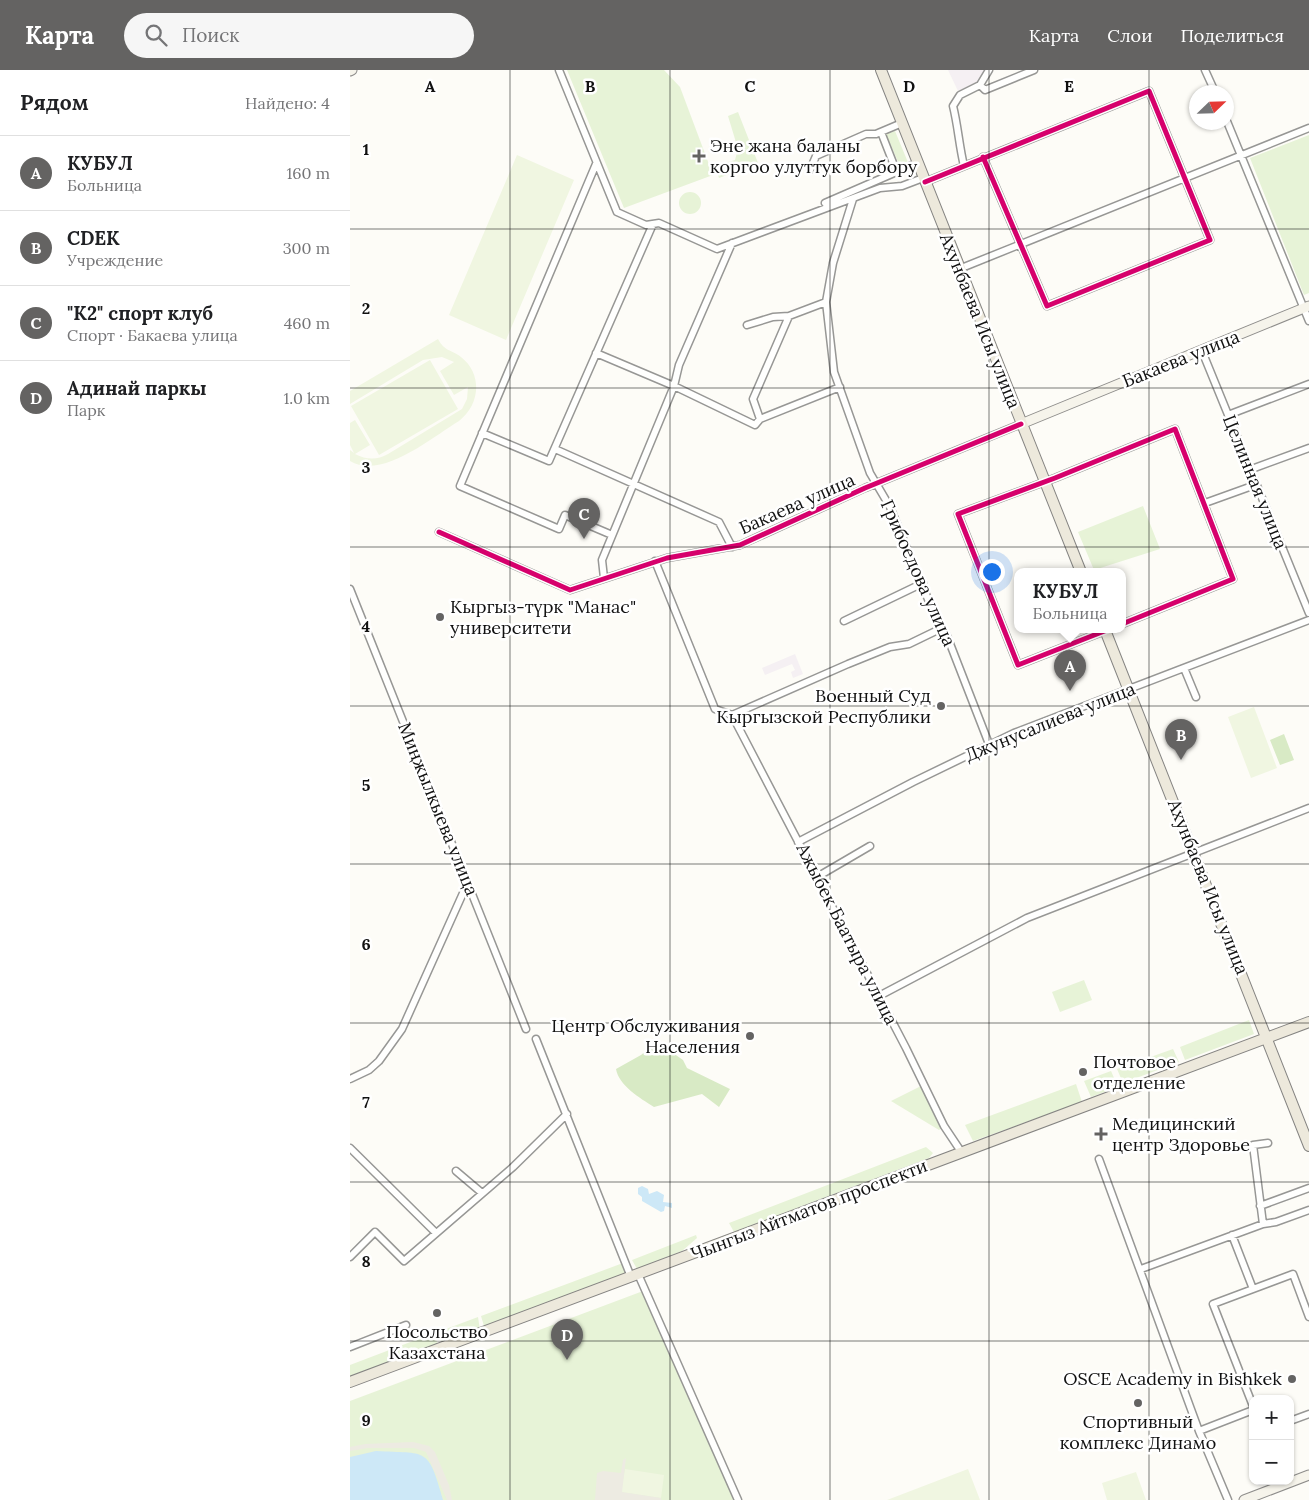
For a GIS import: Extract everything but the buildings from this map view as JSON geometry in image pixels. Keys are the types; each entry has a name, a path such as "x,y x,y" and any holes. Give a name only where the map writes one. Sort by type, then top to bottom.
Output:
{"main road":[{"name":"Ахунбаева Исы улица","path":"881,70 959,269 1080,568"},
{"name":"Бакаева улица","path":"1022,424 1306,307"},
{"name":"Ахунбаева Исы улица","path":"1107,633 1309,1146"},
{"name":"Чынгыз Айтматов проспекти","path":"350,1382 1309,1022"},
{"path":"1244,1500 1309,1475"}],"street":[{"path":"559,70 617,212 646,225 659,223 717,249 880,188 902,186 964,166 983,157 1149,91 1210,240 1047,306 983,157"},
{"path":"964,166 957,140 959,130 953,106 960,95 980,85 989,70"},
{"path":"980,85 985,90 1034,70"},
{"path":"1205,70 1212,85"},
{"path":"810,170 816,156 866,134 881,132 902,123"},
{"path":"959,269 1309,128"},
{"path":"1231,130 1306,307 1309,321"},
{"path":"881,132 898,173"},
{"path":"825,204 917,163"},
{"path":"596,164 460,486 559,529 565,516 612,535"},
{"name":"Грибоедова улица","path":"853,199 833,263 826,302 834,372 870,473 890,506 989,744"},
{"path":"482,433 549,462 652,224"},
{"path":"604,578 602,560 674,386 679,365 732,243"},
{"path":"747,325 773,317 789,316 826,302"},
{"path":"760,419 753,399 789,316"},
{"name":"Целинная улица","path":"1202,351 1255,485 1309,613"},
{"path":"596,353 674,386 755,425 760,419 840,387"},
{"path":"1228,415 1309,384"},
{"name":"Бакаева улица","path":"439,532 570,590 656,562 732,547 779,529 876,484 1022,424"},
{"path":"1098,633 1018,664 958,514 1045,482 1175,429 1233,579 1126,622"},
{"path":"1249,470 1309,448"},
{"path":"555,449 719,522 732,547"},
{"path":"1205,503 1255,485"},
{"path":"656,562 715,709 732,715 848,664 890,647 909,644 942,628"},
{"path":"844,621 922,583"},
{"name":"Миңжылкыева улица","path":"350,589 526,1028"},
{"name":"Джунусалиева улица","path":"798,842 989,744 1309,620"},
{"path":"1184,668 1196,697"},
{"name":"Ажыбек Баатыра улица","path":"732,715 879,996 944,1126 962,1153"},
{"path":"879,996 1027,918 1309,808"},
{"path":"817,877 870,846"},
{"path":"350,1079 369,1070 379,1061 402,1028 468,882"},
{"path":"536,1039 635,1276 738,1500"},
{"path":"350,1257 375,1232 404,1261 482,1193 567,1114"},
{"path":"1263,1224 1253,1145 1268,1143"},
{"path":"350,1148 436,1233"},
{"path":"1099,1159 1199,1431 1228,1500"},
{"path":"456,1171 482,1193"},
{"path":"1260,1206 1309,1188"},
{"path":"1141,1269 1263,1224 1276,1222 1309,1210"},
{"path":"1232,1235 1253,1289"},
{"path":"1249,1396 1213,1304 1293,1274 1309,1317"},
{"path":"350,1347 406,1325"},
{"path":"1199,1431 1249,1412"},
{"path":"1294,1420 1309,1414"}],"shaded area":[{"path":"948,70 985,70 978,82 958,91"},
{"path":"795,654 803,674 793,678 791,672 795,670 792,664 765,675 762,668"},
{"path":"413,1442 429,1446 435,1452 449,1485 452,1500 447,1500 426,1452 414,1448 368,1448 350,1451 350,1447 365,1444"},
{"path":"626,1458 622,1492 661,1498 661,1500 595,1500 597,1473 603,1471 621,1473 623,1460"}],"green space":[{"path":"567,70 664,70 680,87 713,175 624,208"},
{"path":"738,112 758,163 719,178 715,166 735,160 738,149 728,116"},
{"path":"895,131 908,163 902,165 899,164 886,134"},
{"path":"1309,135 1309,293 1304,295 1250,158"},
{"path":"517,155 574,180 506,340 449,315"},
{"path":"690,192 698,195 701,203 698,211 690,214 682,211 679,203 682,195"},
{"path":"438,339 446,348 461,357 473,372 476,381 475,398 466,414 459,421 421,446 391,461 377,465 363,465 350,461 350,450 354,453 350,445 350,423 355,420 370,445 355,454 376,458 388,454 462,409 467,399 468,387 454,395 440,371 454,362 442,357 423,360 350,404 350,391"},
{"path":"430,360 458,409 379,455 351,406"},
{"path":"1143,506 1160,549 1100,568 1093,568 1078,532"},
{"path":"1254,707 1277,768 1251,778 1228,717"},
{"path":"1284,734 1294,760 1280,765 1270,740"},
{"path":"1084,980 1092,1000 1060,1012 1052,992"},
{"path":"1249,1020 1254,1034 1185,1060 1180,1047"},
{"path":"657,1042 683,1060 687,1068 730,1089 719,1107 702,1094 654,1107 637,1096 621,1081 616,1069 641,1055"},
{"path":"1173,1049 1179,1062 1123,1083 1117,1069"},
{"path":"1111,1071 1118,1087 1091,1097 1084,1081"},
{"path":"1076,1084 1082,1102 973,1141 965,1125"},
{"path":"921,1086 942,1128 939,1130 891,1101"},
{"path":"926,1147 933,1153 929,1158 734,1232 729,1223"},
{"path":"696,1235 697,1238 682,1251 637,1269 632,1260"},
{"path":"623,1263 626,1274 484,1326 481,1316"},
{"path":"643,1291 737,1500 350,1500 350,1401"},
{"path":"478,1317 480,1330 442,1344 438,1332"},
{"path":"434,1333 438,1345 350,1378 350,1365"},
{"path":"625,1469 664,1475 661,1498 621,1492"},
{"path":"968,1469 980,1500 887,1500"},
{"path":"1136,1472 1146,1500 1107,1500 1102,1483"}],"water":[{"path":"642,1186 648,1189 649,1194 657,1191 664,1195 663,1202 672,1203 672,1208 665,1206 664,1211 661,1212 642,1201 642,1197 638,1194 638,1188"},
{"path":"376,1451 406,1452 423,1456 433,1470 443,1500 350,1500 350,1457"}],"cycle path":[{"path":"925,182 1149,91 1210,240 1047,306 983,157"},
{"path":"439,532 570,590 667,558 740,545 865,488 1021,424"},
{"path":"1099,633 1018,665 958,514 1055,478 1175,429 1233,579 1126,622"}],"place":[{"name":"Эне жана баланы коргоо улуттук борбору","path":"699,156"},
{"name":"\"К2\" спорт клуб","path":"584,539"},
{"name":"Кыргыз-түрк \"Манас\" университети","path":"440,617"},
{"name":"КУБУЛ","path":"1070,691"},
{"name":"Военный Суд Кыргызской Республики","path":"941,706"},
{"name":"CDEK","path":"1181,760"},
{"name":"Центр Обслуживания Населения","path":"750,1036"},
{"name":"Почтовое отделение","path":"1083,1072"},
{"name":"Медицинский центр Здоровье","path":"1101,1134"},
{"name":"Посольство Казахстана","path":"437,1313"},
{"name":"Адинай паркы","path":"567,1360"},
{"name":"OSCE Academy in Bishkek","path":"1292,1379"},
{"name":"Спортивный комплекс Динамо","path":"1138,1403"}]}
